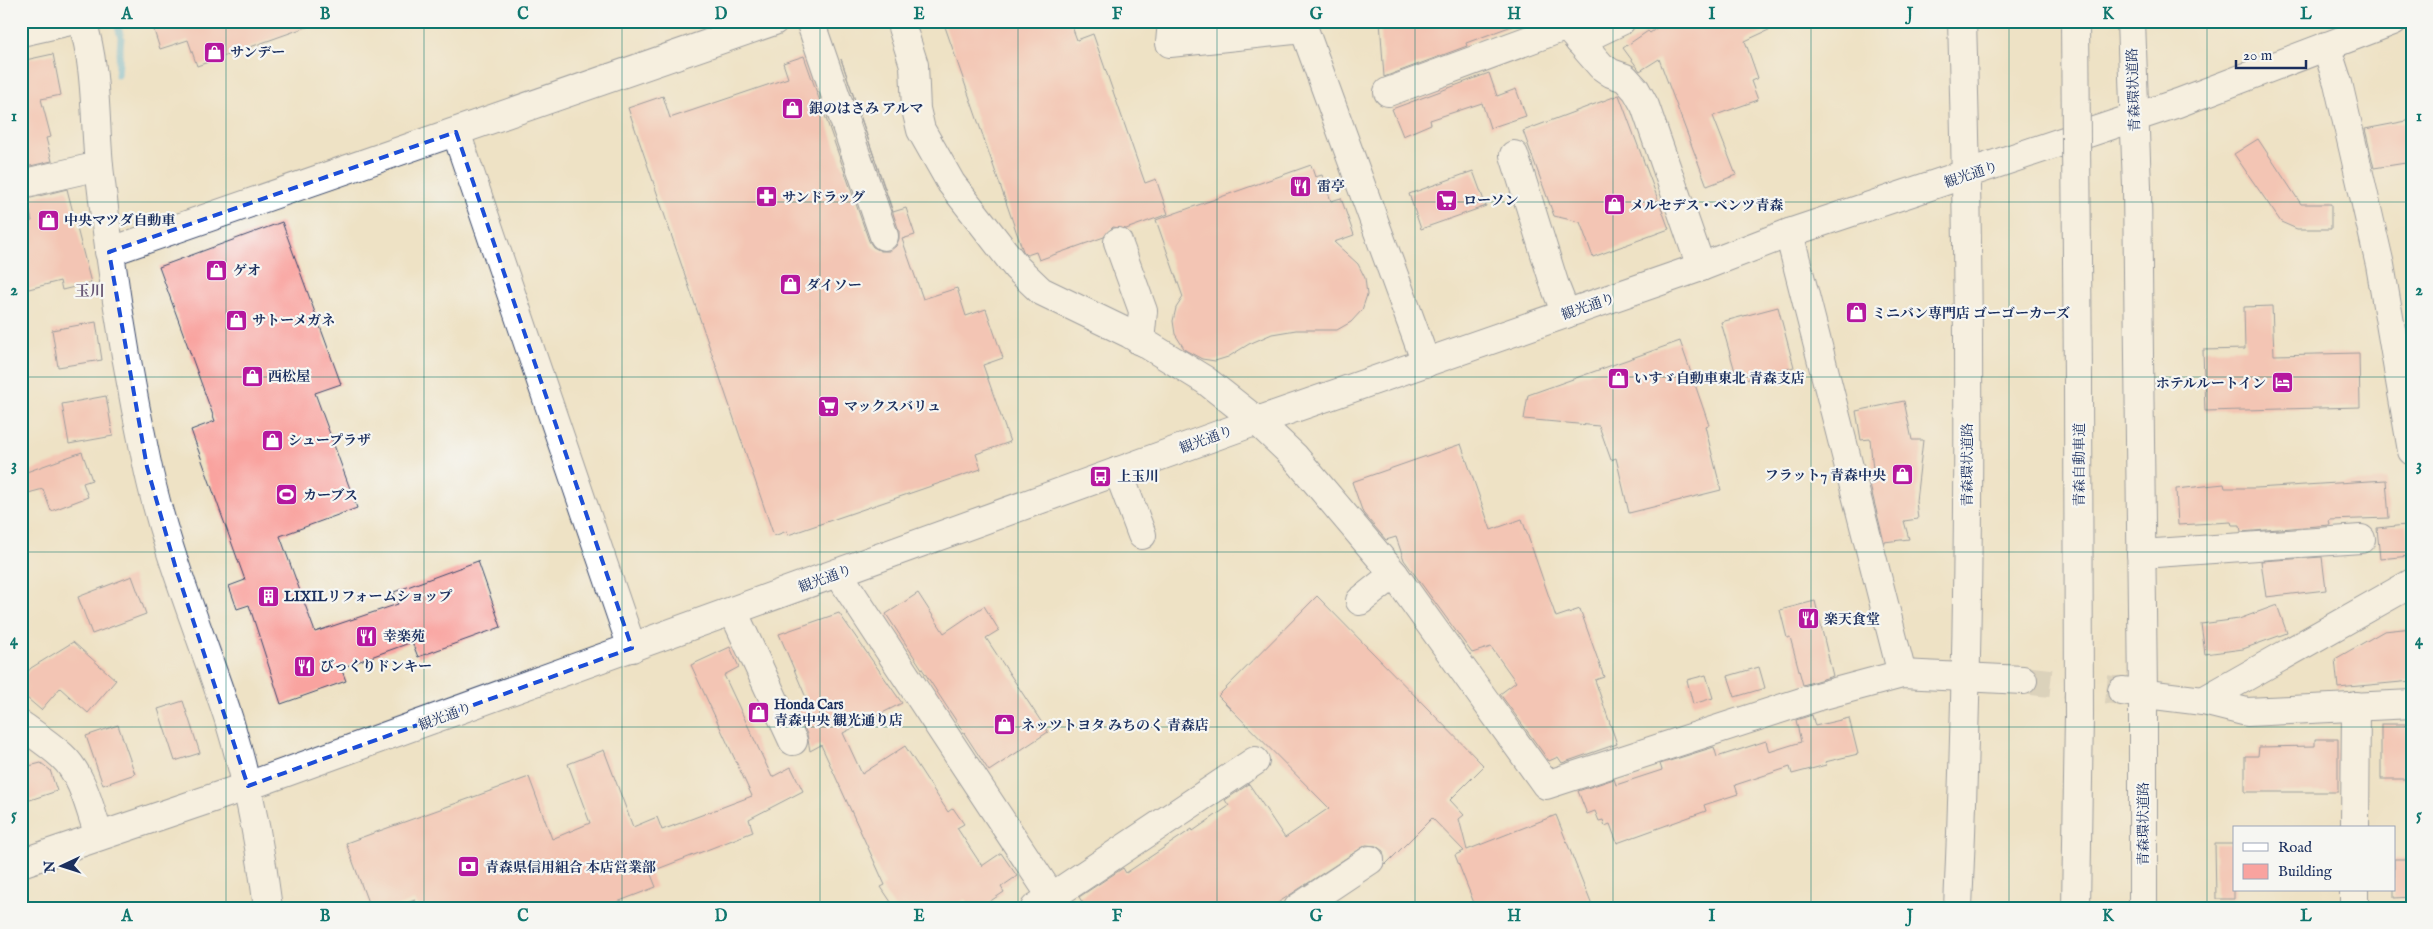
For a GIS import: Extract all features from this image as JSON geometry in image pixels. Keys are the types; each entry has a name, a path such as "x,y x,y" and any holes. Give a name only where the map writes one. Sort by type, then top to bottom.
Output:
{"main road":[{"path":"21,32 70,21"},
{"path":"82,21 90,56 99,166 109,252 122,336 150,475 176,568 229,721 248,786 263,865 268,908"},
{"path":"109,252 774,21"},
{"path":"810,21 884,236"},
{"path":"900,21 914,65 916,108 921,130 951,183 1017,268 1041,292 1140,341 1205,380 1257,421 1294,457 1394,574 1546,785 1820,696 1902,674 2023,680"},
{"path":"1172,21 1170,43 1302,25 1426,362"},
{"path":"1388,92 1569,30 1621,21"},
{"name":"青森環状道路","path":"1958,908 1963,800 1967,520 1966,175 1962,21"},
{"name":"青森自動車道","path":"2075,21 2079,715 2076,908"},
{"name":"青森環状道路","path":"2131,21 2137,187 2141,554 2133,692 2143,908"},
{"name":"観光通り","path":"21,863 248,786 1257,421 1701,267 1789,233 2134,118 2392,21"},
{"path":"1569,30 1601,66 1611,73 1625,78 1636,90 1645,106 1701,267"},
{"path":"2326,46 2338,83 2380,265 2412,451"},
{"path":"456,132 632,648"},
{"path":"1514,154 1555,286 1566,314"},
{"path":"21,184 99,166"},
{"path":"1789,233 1902,674"},
{"path":"1118,242 1143,311 1140,341"},
{"path":"1118,471 1142,535"},
{"path":"2141,554 2361,539"},
{"path":"838,573 1048,904 1255,761"},
{"path":"1360,601 1394,574"},
{"path":"2202,701 2412,583"},
{"path":"733,611 793,740"},
{"path":"2133,692 2202,701 2247,712 2412,704"},
{"path":"2355,826 2356,706"},
{"path":"21,725 63,756 71,766 78,779 99,836"},
{"path":"1298,908 1370,860"},
{"path":"2354,892 2354,908"}],"highlighted area":[{"path":"456,132 632,648 248,786 176,569 147,467 109,252"}],"building":[{"name":"サンデー","path":"151,21 315,21 315,24 197,66 188,40 160,49"},
{"path":"943,21 1070,21 1077,40 1093,34 1145,183 1156,179 1168,214 1126,229 1113,227 1104,237 1039,260 1036,252 1027,255 1023,251"},
{"path":"1380,21 1520,21 1520,23 1466,43 1467,46 1384,77"},
{"path":"1666,21 1788,21 1745,41 1758,78 1751,81 1758,100 1713,116 1736,175 1707,186 1659,59 1640,71 1623,48 1648,31 1650,33"},
{"path":"53,54 61,95 41,99 51,137 46,138 52,161 26,167 21,148 21,61"},
{"path":"804,56 869,241 873,247 881,251 890,251 896,246 899,239 899,231 841,59 893,212 906,208 915,235 902,239 923,299 957,288 966,316 986,309 1003,358 983,365 1010,442 976,454 981,469 788,535 787,531 774,536 628,108 663,96 670,118 788,78 783,63"},
{"path":"1489,73 1497,96 1516,89 1526,116 1490,128 1482,103 1430,120 1431,124 1403,136 1392,109"},
{"path":"1619,95 1669,229 1593,257 1580,222 1554,216 1523,131"},
{"path":"2412,120 2412,162 2374,168 2365,129"},
{"path":"2258,139 2301,204 2331,204 2331,229 2297,229 2281,222 2234,154"},
{"path":"1311,165 1315,177 1322,175 1331,201 1341,198 1354,235 1334,242 1358,264 1365,278 1367,295 1362,310 1351,322 1337,330 1296,330 1272,334 1249,344 1228,357 1215,361 1202,359 1185,350 1175,334 1173,321 1176,308 1183,297 1156,220"},
{"name":"ローソン","path":"1473,171 1486,206 1421,229 1409,194"},
{"path":"67,189 91,283 62,290 60,281 21,291 21,224 32,221 27,199"},
{"path":"282,222 341,384 315,393 357,508 280,536 315,632 398,604 394,592 478,561 501,627 418,657 412,642 341,668 346,681 281,704 249,605 237,609 229,586 245,580 191,430 215,421 159,267"},
{"name":"ホテルルートイン","path":"2272,306 2274,355 2359,353 2360,407 2205,411 2203,350 2245,349 2244,307"},
{"path":"1778,307 1794,367 1738,382 1721,322"},
{"path":"96,322 102,360 58,367 52,330"},
{"path":"1680,341 1709,425 1705,426 1721,490 1629,513 1616,458 1611,460 1599,426 1524,419 1528,395"},
{"path":"106,396 113,436 69,444 62,404"},
{"path":"1904,401 1912,440 1923,440 1916,501 1918,519 1904,521 1909,539 1884,542 1869,481 1874,480 1870,439 1861,440 1856,411"},
{"path":"1461,444 1491,530 1522,519 1556,617 1580,609 1604,677 1595,680 1617,744 1562,763 1558,757 1549,761 1500,694 1516,682 1491,647 1472,653 1404,560 1396,537 1386,540 1363,513 1352,482"},
{"path":"82,452 92,480 83,483 88,497 51,511 43,489 21,495 21,474"},
{"path":"2386,480 2389,518 2329,520 2330,525 2241,532 2240,525 2232,525 2231,522 2178,525 2176,489 2224,484 2225,488 2256,488"},
{"path":"2406,525 2409,556 2380,559 2377,528"},
{"path":"2322,557 2326,590 2266,597 2261,561"},
{"path":"132,576 146,614 92,634 78,597"},
{"path":"918,593 944,633 984,606 999,630 986,638 1048,732 989,771 886,614"},
{"path":"1317,596 1484,766 1450,800 1464,815 1459,819 1467,850 1556,815 1593,908 1476,908 1455,855 1464,851 1432,818 1385,865 1383,851 1376,846 1366,845 1270,908 1086,908 1079,897 1123,868 1126,873 1192,829 1193,831 1229,806 1225,800 1249,784 1285,838 1329,808 1218,696"},
{"path":"1815,601 1833,676 1803,685 1790,637 1787,638 1780,610"},
{"path":"2277,605 2287,633 2243,649 2205,654 2201,624 2239,619"},
{"path":"839,613 902,703 843,733 862,774 905,746 948,812 953,808 964,824 957,828 982,866 1001,853 1017,876 1001,887 1004,892 980,908 971,908 965,899 952,908 895,908 881,887 885,885 821,745 810,751 807,734 795,708 807,700 779,634"},
{"path":"2412,628 2412,681 2338,688 2335,659 2384,631"},
{"path":"73,642 116,680 88,713 60,688 41,710 21,693 21,680 31,668"},
{"path":"730,647 739,667 724,675 772,777 791,767 803,791 749,819 753,832 650,872 656,887 617,902 619,908 418,908 415,900 393,908 370,908 346,843 529,777 552,839 590,823 568,764 604,750 633,827 657,817 662,830 752,796 691,665"},
{"path":"1759,667 1765,688 1735,697 1728,676"},
{"path":"1706,675 1713,698 1693,704 1687,680"},
{"path":"183,701 200,753 175,761 158,709"},
{"path":"1812,715 1815,726 1849,718 1858,754 1825,762 1826,765 1792,774 1790,767 1735,785 1738,794 1704,805 1706,811 1617,843 1610,824 1605,826 1603,820 1599,821 1595,811 1587,814 1578,791 1614,779 1616,785 1662,770 1660,764 1714,747 1717,757 1766,741 1769,752 1801,742 1796,720"},
{"path":"2381,724 2412,724 2412,779 2381,779"},
{"path":"118,725 135,774 103,785 86,736"},
{"path":"2315,739 2338,739 2338,792 2245,792 2245,756 2258,756 2259,747 2315,746"},
{"path":"41,763 50,770 57,791 21,803 21,768"},
{"path":"2215,844 2233,844 2234,899 2216,899"},
{"path":"2396,859 2412,859 2412,897 2394,898 2394,892 2396,892"}],"waterway":[{"path":"116,21 121,37 118,75"}],"tunnel":[{"path":"2023,680 2122,691"}],"place":[{"name":"サンデー","path":"214,52"},
{"name":"銀のはさみ アルマ","path":"793,108"},
{"name":"雷亭","path":"1301,186"},
{"name":"サンドラッグ","path":"766,197"},
{"name":"ローソン","path":"1447,200"},
{"name":"メルセデス・ベンツ青森","path":"1614,205"},
{"name":"中央マツダ自動車","path":"48,220"},
{"name":"ゲオ","path":"217,270"},
{"name":"ダイソー","path":"790,285"},
{"name":"ミニバン専門店 ゴーゴーカーズ","path":"1856,313"},
{"name":"サトーメガネ","path":"236,320"},
{"name":"西松屋","path":"252,376"},
{"name":"いすゞ自動車東北 青森支店","path":"1618,378"},
{"name":"ホテルルートイン","path":"2282,383"},
{"name":"マックスバリュ","path":"828,406"},
{"name":"シュープラザ","path":"272,440"},
{"name":"フラット7 青森中央","path":"1902,475"},
{"name":"上玉川","path":"1101,476"},
{"name":"カーブス","path":"287,495"},
{"name":"LIXILリフォームショップ","path":"268,596"},
{"name":"楽天食堂","path":"1808,619"},
{"name":"幸楽苑","path":"367,636"},
{"name":"びっくりドンキー","path":"304,666"},
{"name":"Honda Cars 青森中央 観光通り店","path":"758,712"},
{"name":"ネッツトヨタ みちのく 青森店","path":"1005,725"},
{"name":"青森県信用組合 本店営業部","path":"469,867"}],"district":[{"name":"玉川","path":"90,291"}]}
